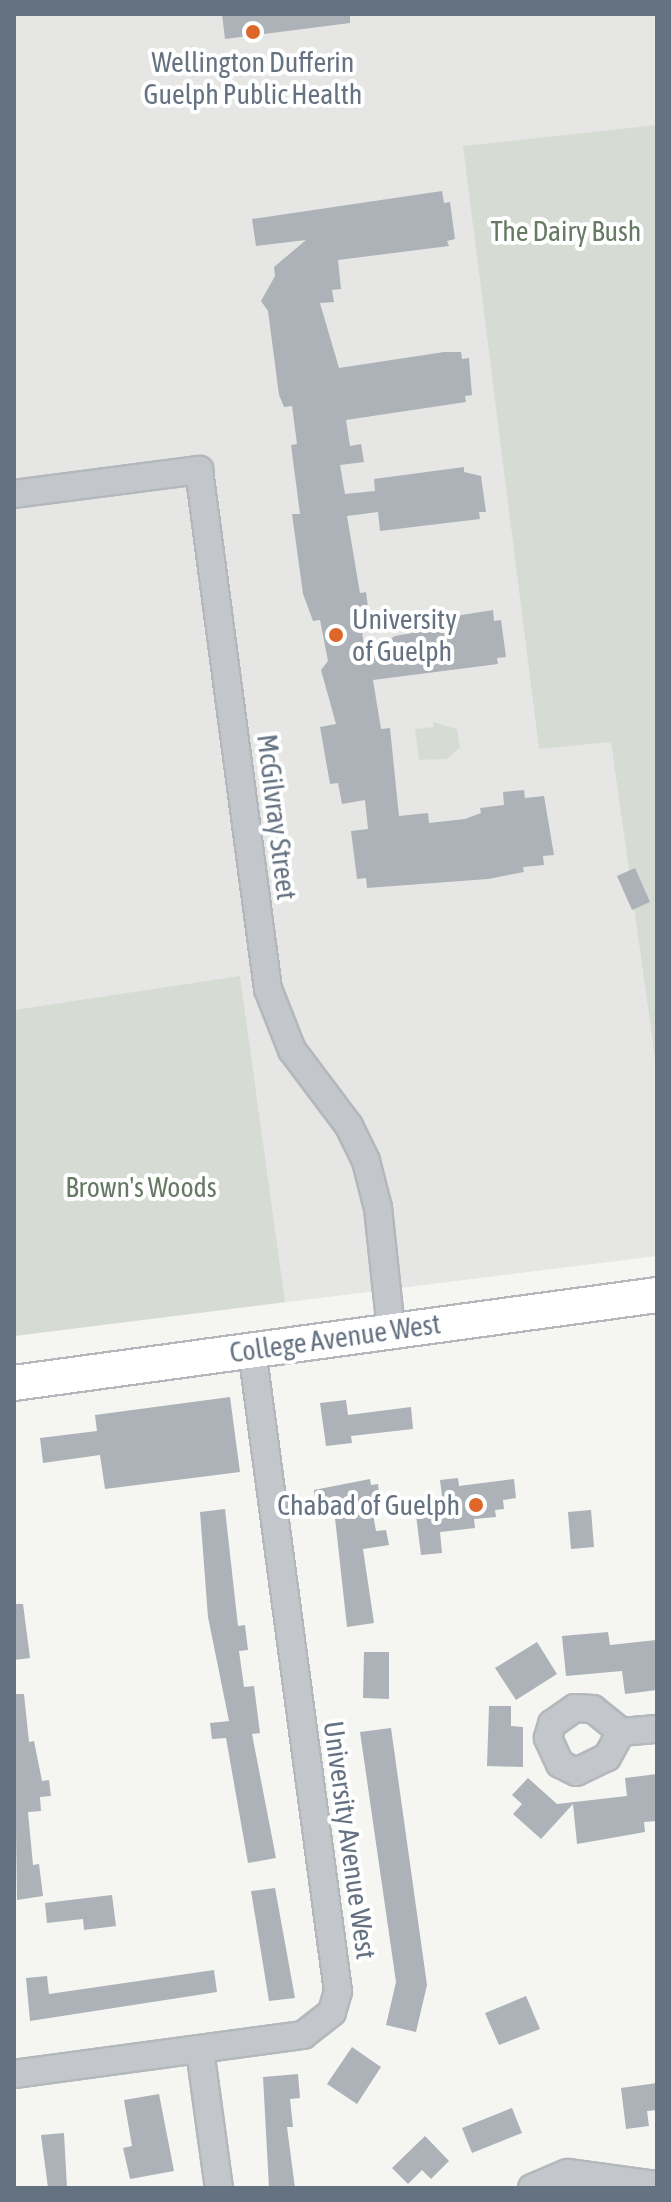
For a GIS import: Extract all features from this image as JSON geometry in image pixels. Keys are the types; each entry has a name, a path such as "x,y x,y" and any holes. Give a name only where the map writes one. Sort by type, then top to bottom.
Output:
{"main road":[{"name":"College Avenue West","path":"14,1383 657,1295"}],"street":[{"name":"McGilvray Street","path":"14,494 199,470 268,989 292,1050 349,1126 366,1161 378,1208 391,1330"},
{"name":"University Avenue West","path":"14,2074 303,2035 332,2012 338,1991 252,1350"},
{"path":"621,1732 657,1729"},
{"path":"200,2050 219,2188"},
{"path":"532,2188 568,2173 657,2185"}],"shaded area":[{"name":"University of Guelph","path":"14,14 657,14 657,1256 14,1336"}],"green space":[{"name":"The Dairy Bush","path":"657,125 657,1072 611,742 539,749 463,146"},
{"path":"433,722 457,729 460,747 447,759 419,760 415,729 434,727"},
{"name":"Brown's Woods","path":"240,976 285,1302 14,1336 14,1010"}],"building":[{"name":"Wellington Dufferin Guelph Public Health","path":"222,14 350,14 350,23 225,39"},
{"path":"442,191 444,203 450,202 455,239 447,241 449,246 338,260 341,289 332,290 334,302 320,303 339,368 444,352 461,352 462,359 469,358 472,395 465,396 466,402 346,420 350,446 361,444 364,462 340,465 345,494 375,491 374,479 464,467 464,472 481,476 486,512 479,512 480,519 380,531 378,512 347,516 360,593 366,592 369,614 360,614 365,655 395,636 412,633 411,623 493,610 494,621 501,620 506,657 497,658 498,664 373,680 381,729 390,728 399,816 428,813 429,823 465,819 481,813 480,808 504,805 503,792 524,790 525,798 544,796 554,855 543,856 544,865 523,867 524,872 488,879 367,888 366,878 357,879 351,831 368,829 365,800 342,804 338,783 330,784 320,727 336,724 321,670 328,661 320,620 313,621 303,594 292,514 300,514 291,445 297,444 292,406 284,407 279,395 268,311 261,301 275,276 274,267 306,240 256,246 252,219"},
{"path":"635,868 650,902 632,910 617,876"},
{"path":"230,1397 240,1472 105,1489 100,1455 43,1463 40,1438 97,1431 95,1415"},
{"path":"346,1400 348,1415 411,1407 413,1429 351,1436 352,1443 326,1446 320,1403"},
{"name":"Chabad of Guelph","path":"458,1478 459,1486 514,1479 516,1498 503,1500 504,1509 495,1510 496,1517 474,1519 475,1528 440,1532 442,1553 421,1555 416,1515 444,1512 440,1480"},
{"path":"370,1479 371,1485 378,1484 380,1501 371,1502 376,1531 386,1530 389,1545 363,1549 374,1623 347,1627 334,1509 315,1510 314,1490"},
{"path":"225,1509 238,1626 245,1625 248,1650 239,1651 244,1687 254,1686 260,1733 252,1734 276,1858 248,1863 226,1738 212,1739 210,1723 229,1721 208,1617 200,1512"},
{"path":"591,1510 594,1547 571,1549 568,1512"},
{"path":"14,1604 23,1604 30,1658 14,1660"},
{"path":"608,1632 610,1645 656,1640 657,1690 625,1694 622,1671 566,1676 562,1636"},
{"path":"537,1642 557,1674 516,1700 495,1668"},
{"path":"364,1652 389,1652 389,1699 363,1698"},
{"path":"14,1694 24,1694 29,1742 34,1741 42,1781 49,1780 51,1796 40,1797 41,1811 28,1812 33,1865 39,1864 43,1896 17,1900"},
{"path":"489,1706 511,1706 511,1726 523,1727 523,1767 487,1766"},
{"path":"391,1728 427,1985 416,2032 386,2025 396,1982 360,1732"},
{"path":"657,1774 657,1821 644,1822 645,1832 577,1844 573,1804 541,1839 513,1814 522,1804 512,1795 528,1778 557,1804 627,1796 625,1778"},
{"path":"275,1888 295,1998 269,2001 251,1891"},
{"path":"112,1895 116,1926 84,1930 83,1919 47,1923 45,1903"},
{"path":"214,1970 217,1992 30,2021 26,1978 47,1976 49,1994"},
{"path":"526,1996 540,2029 499,2045 485,2013"},
{"path":"352,2047 381,2067 357,2104 327,2084"},
{"path":"298,2074 300,2098 290,2099 293,2127 287,2127 295,2188 269,2188 263,2077"},
{"path":"657,2083 657,2110 647,2111 649,2126 626,2129 621,2088"},
{"path":"159,2094 174,2171 130,2179 123,2148 132,2146 124,2100"},
{"path":"512,2108 522,2133 472,2153 462,2128"},
{"path":"64,2133 67,2188 48,2188 41,2135"},
{"path":"425,2136 449,2161 431,2179 422,2170 408,2184 392,2168"}],"place":[{"name":"Wellington Dufferin Guelph Public Health","path":"253,32"},
{"name":"University of Guelph","path":"336,635"},
{"name":"Chabad of Guelph","path":"476,1505"}]}
